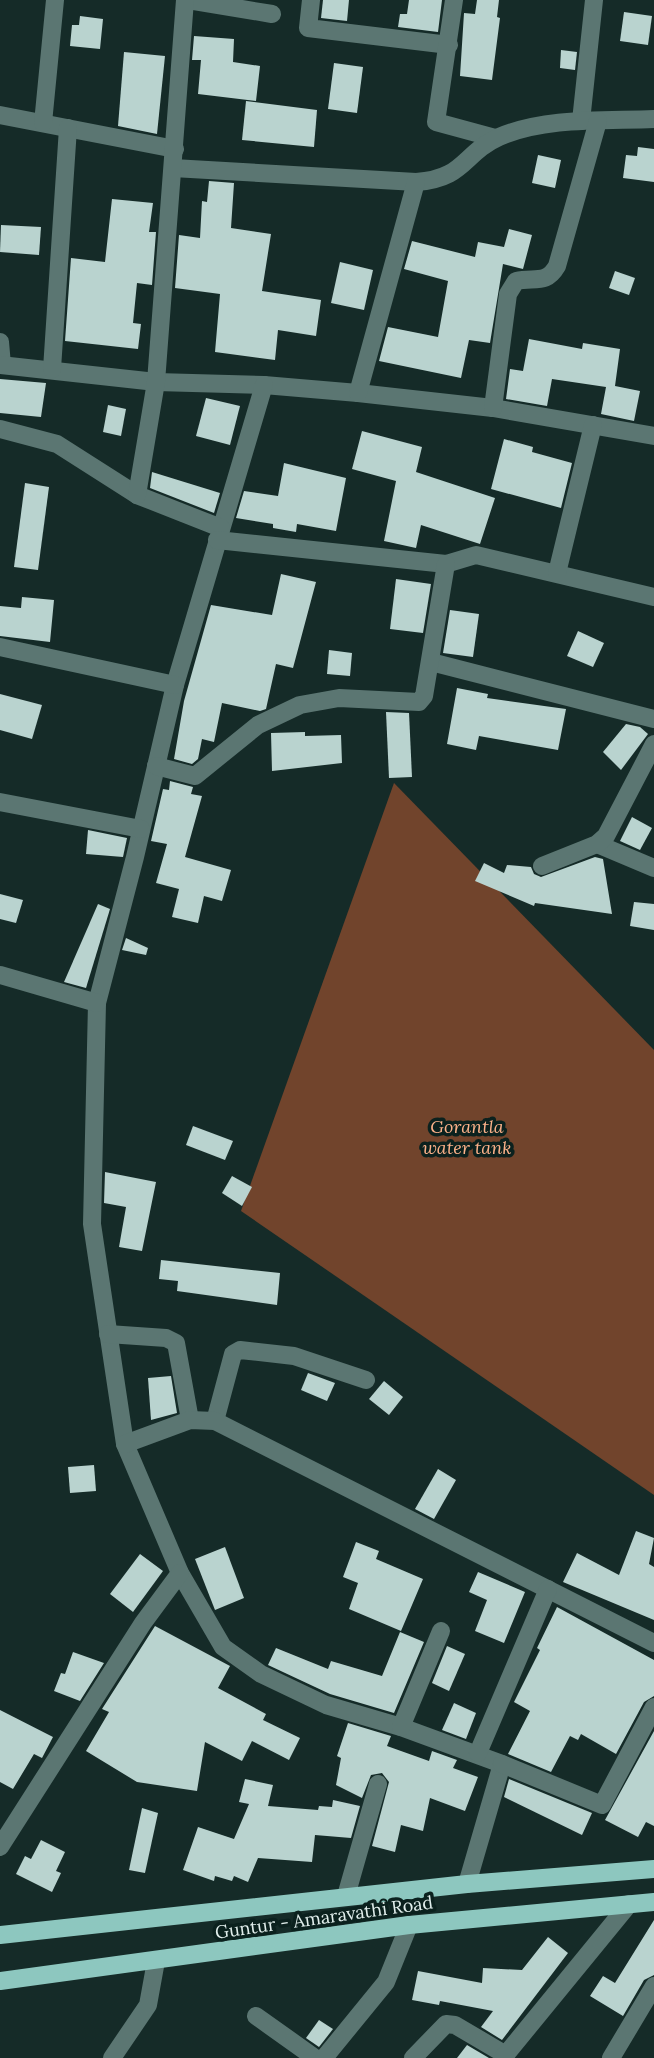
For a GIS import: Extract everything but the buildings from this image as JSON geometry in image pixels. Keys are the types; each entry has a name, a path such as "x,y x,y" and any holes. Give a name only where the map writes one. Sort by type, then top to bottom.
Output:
{"main road":[{"name":"Guntur - Amaravathi Road","path":"0,1935 346,1896 654,1869"},
{"name":"Guntur - Amaravathi Road","path":"0,1981 409,1926 654,1902"}],"street":[{"path":"43,123 55,0"},
{"path":"138,495 156,382 187,0 272,14"},
{"path":"311,0 308,28 449,45"},
{"path":"454,0 436,122 495,138"},
{"path":"493,408 508,294 516,281 542,281 551,276 557,266 589,121 594,0"},
{"path":"0,115 175,149"},
{"path":"173,168 416,182 440,181 495,138 519,129 589,121 654,119"},
{"path":"52,369 68,128"},
{"path":"358,393 416,182"},
{"path":"0,342 1,365 156,382 264,385 358,393 493,408 654,436"},
{"path":"264,385 175,685 97,1003 92,1224 125,1444 180,1573 223,1647 261,1674 326,1705 478,1753 602,1805 654,1707"},
{"path":"557,573 593,425"},
{"path":"0,429 57,444 138,495 219,534 446,564 476,555 654,597"},
{"path":"156,766 195,776 258,724 320,699 419,702 424,696 446,564"},
{"path":"0,648 175,685"},
{"path":"430,662 654,719"},
{"path":"542,866 597,844 613,825 654,744"},
{"path":"0,802 141,829"},
{"path":"597,844 654,868"},
{"path":"0,975 97,1003"},
{"path":"108,1334 166,1338 176,1343 190,1419"},
{"path":"215,1421 233,1354 240,1350 294,1356 366,1380"},
{"path":"125,1444 190,1419 215,1421 654,1643"},
{"path":"0,1847 143,1623 180,1573"},
{"path":"478,1753 548,1589"},
{"path":"401,1727 441,1631"},
{"path":"467,1884 502,1764"},
{"path":"346,1896 378,1784"},
{"path":"413,2058 440,2027 446,2024 455,2025 504,2056 629,1904"},
{"path":"324,2058 386,1982 409,1926"},
{"path":"112,2058 148,2005 156,1961"},
{"path":"611,2058 654,1986"},
{"path":"256,2016 314,2058"}],"green space":[{"name":"Gorantla water tank","path":"394,783 654,1050 654,1495 241,1211"}]}
